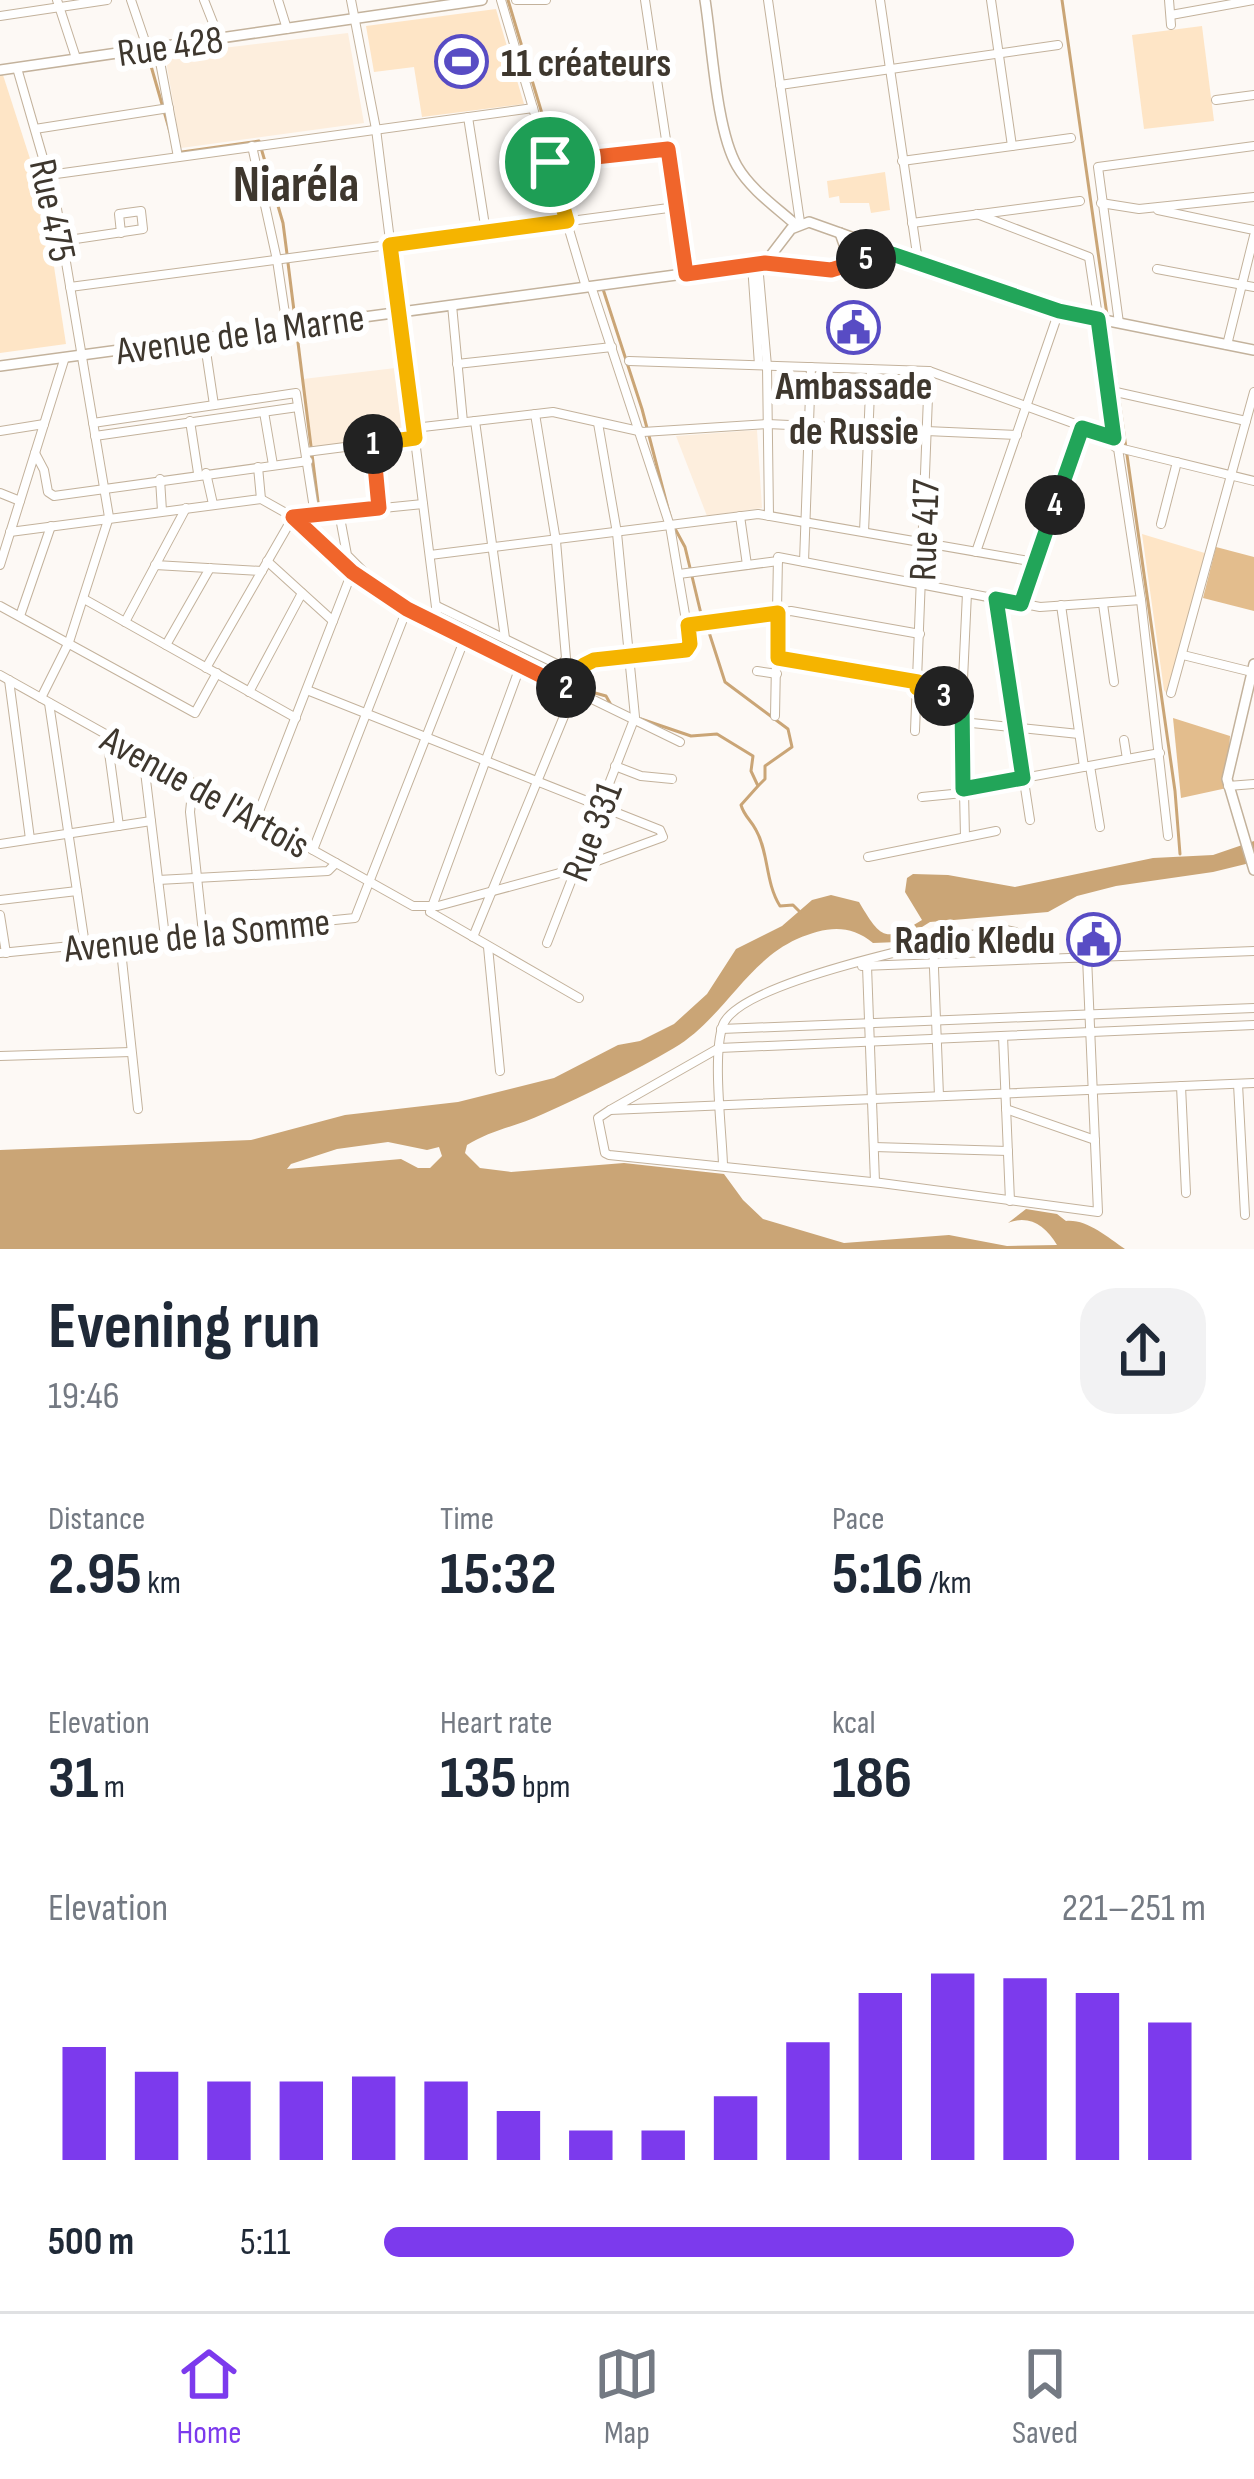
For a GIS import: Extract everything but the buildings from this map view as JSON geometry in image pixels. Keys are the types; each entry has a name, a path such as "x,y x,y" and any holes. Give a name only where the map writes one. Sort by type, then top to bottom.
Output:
{"street":[{"path":"0,16 107,0"},
{"path":"131,0 152,46 178,157"},
{"path":"204,0 219,38"},
{"path":"278,0 287,29"},
{"path":"351,0 376,129 436,616 465,638 520,667 635,716 680,742"},
{"name":"Rue 428","path":"7,69 357,20 429,4 482,0"},
{"path":"473,938 584,665 686,650 690,644 670,526 644,432 588,286 501,0"},
{"path":"516,0 546,0"},
{"path":"645,0 686,274"},
{"path":"706,0 726,134 735,162 748,180 798,224 840,233 1059,311 1254,350"},
{"path":"768,0 798,224 758,264 770,516"},
{"path":"880,0 918,263"},
{"path":"991,0 1012,146"},
{"path":"1169,0 1171,20 1254,0"},
{"path":"58,4 76,58"},
{"path":"780,85 1058,45"},
{"name":"Rue 475","path":"0,54 35,129 49,175 109,517"},
{"path":"1216,100 1254,95"},
{"path":"49,175 533,107"},
{"path":"35,129 169,108"},
{"path":"468,116 486,232"},
{"path":"902,161 1072,138"},
{"path":"252,146 286,327"},
{"path":"1168,836 1142,600 1107,390 1109,321 1096,171 1103,165 1254,146"},
{"path":"550,162 668,149"},
{"path":"1151,208 1254,196"},
{"path":"911,223 1081,201"},
{"path":"1101,202 1151,208 1254,233 1227,345"},
{"path":"70,287 676,207"},
{"path":"977,214 1089,257 1109,321"},
{"path":"62,241 122,232"},
{"path":"839,268 847,253 840,233"},
{"path":"785,239 787,256 799,268 839,268 892,254"},
{"name":"Avenue de la Marne","path":"0,366 758,264 799,268"},
{"path":"1156,269 1254,287"},
{"path":"452,305 463,422"},
{"path":"976,552 1059,311"},
{"path":"203,338 214,405"},
{"path":"458,364 612,347"},
{"path":"0,565 65,357"},
{"path":"629,361 929,371 1114,442 1254,481"},
{"path":"804,562 812,368"},
{"path":"864,532 872,369"},
{"name":"Rue 417","path":"915,731 929,371"},
{"path":"1107,390 1246,421"},
{"path":"1171,694 1254,392"},
{"path":"93,423 296,393 315,515"},
{"path":"95,436 298,407"},
{"path":"264,412 273,465"},
{"path":"35,453 51,495 273,465 463,422 553,412 644,432 767,424 1017,435"},
{"path":"535,414 568,650 561,666"},
{"path":"475,421 505,638"},
{"path":"190,422 213,504"},
{"path":"598,423 617,532 635,716"},
{"path":"0,431 44,424"},
{"path":"1021,604 1082,428"},
{"path":"371,444 379,508"},
{"path":"1161,524 1177,462"},
{"path":"258,467 261,499"},
{"path":"160,479 162,511"},
{"path":"0,493 20,501"},
{"path":"10,532 261,499 293,517 364,572"},
{"path":"293,517 423,504"},
{"path":"125,622 186,508"},
{"path":"430,555 758,514 1035,562"},
{"path":"740,516 747,565"},
{"path":"85,945 45,700 109,517"},
{"path":"206,668 293,517"},
{"path":"341,523 344,558 352,572 407,609 505,638 580,676"},
{"path":"20,616 51,524"},
{"path":"775,716 778,557 1021,604 1142,600"},
{"path":"679,574 778,561"},
{"path":"267,562 334,621"},
{"path":"155,565 262,572"},
{"path":"166,645 210,568"},
{"path":"256,819 352,572"},
{"path":"249,692 302,593"},
{"path":"965,837 962,701 967,593"},
{"path":"84,599 296,718"},
{"path":"996,599 1030,820"},
{"path":"1103,604 1114,682"},
{"path":"1061,605 1079,734 1100,827"},
{"path":"0,606 195,713 217,674"},
{"path":"313,850 407,609"},
{"path":"688,625 791,611 920,634"},
{"path":"371,883 465,638"},
{"path":"1183,655 1253,668 1229,760 1228,786 1253,868"},
{"path":"778,658 918,685 962,701"},
{"path":"520,667 430,912 579,998"},
{"path":"757,671 777,674"},
{"path":"4,677 30,839"},
{"name":"Avenue de l'Artois","path":"4,677 413,906 429,906"},
{"path":"307,690 660,830 663,837 578,868 429,906"},
{"name":"Rue 331","path":"547,943 635,716"},
{"path":"962,722 1079,734"},
{"path":"113,739 108,745 118,826"},
{"path":"1124,740 1127,759"},
{"path":"922,797 1160,753"},
{"path":"143,755 165,937"},
{"path":"615,766 641,776 672,778"},
{"path":"193,783 190,812 203,933"},
{"path":"1228,786 1254,784"},
{"path":"0,844 151,821"},
{"path":"868,856 996,831"},
{"path":"158,880 328,871 336,863"},
{"name":"Avenue de la Somme","path":"3,953 355,919 371,883"},
{"path":"0,900 77,891"},
{"path":"0,915 3,953"},
{"path":"723,1165 721,1029 727,1017 755,996 933,943 1011,929 1030,959"},
{"path":"119,941 138,1109"},
{"path":"933,943 939,1096"},
{"path":"488,946 500,1071"},
{"path":"843,967 1254,951"},
{"path":"1087,957 1090,1015 1090,1032 1098,1212 875,1182 607,1155 598,1118 719,1048 869,1042 1090,1032 1254,1025"},
{"path":"867,966 875,1182"},
{"path":"721,1029 1254,1008"},
{"path":"1003,1036 1010,1201"},
{"path":"0,1056 131,1052"},
{"path":"610,1110 1254,1083"},
{"path":"1238,1084 1245,1215"},
{"path":"1181,1086 1186,1193"},
{"path":"1006,1109 1095,1140"},
{"path":"874,1147 1008,1151"}],"shaded area":[{"path":"496,9 524,104 422,117 414,67 374,72 366,26"},
{"path":"1202,26 1214,121 1144,129 1132,35"},
{"path":"348,33 364,123 181,148 165,55"},
{"path":"0,76 44,202 66,344 0,353"},
{"path":"885,172 890,210 871,213 869,203 829,198 827,181"},
{"path":"404,367 412,436 311,448 303,379"},
{"path":"757,430 762,508 707,516 676,436"},
{"path":"1142,534 1208,554 1167,694 1164,690"},
{"path":"1216,547 1254,557 1254,611 1203,598"},
{"path":"1173,718 1230,736 1227,788 1181,798"},
{"path":"1254,841 1254,862 1116,886 1077,896 1048,912 930,922 898,942 873,943 855,932 836,929 797,939 763,962 674,1048 560,1106 476,1140 467,1145 465,1153 480,1168 511,1172 624,1163 724,1174 763,1219 844,1243 949,1235 1007,1246 1057,1245 1036,1224 1008,1223 1026,1209 1089,1226 1125,1249 0,1249 0,1150 251,1140 345,1115 458,1102 554,1078 618,1045 640,1041 674,1024 707,994 736,949 782,926 812,900 831,895 859,902 879,930 892,934 922,920 905,892 907,878 913,874 1015,887 1153,858 1213,855","holes":["388,1142 427,1150 439,1147 442,1156 430,1168 401,1159 287,1169 337,1149"]}],"waterway":[{"path":"508,0 555,157"},
{"path":"1062,0 1175,791 1180,854"},
{"path":"149,59 170,132"},
{"path":"182,152 259,141 287,254"},
{"path":"288,263 319,510"},
{"path":"603,289 670,516"},
{"path":"318,519 316,529 345,557"},
{"path":"673,525 685,547 702,618"},
{"path":"366,575 426,613 488,643"},
{"path":"707,626 725,682 788,729 792,747 765,766 765,779 759,785"},
{"path":"549,673 606,696 611,705"},
{"path":"641,719 691,736 717,734 753,756 751,771 758,786 741,805 760,839 780,906 793,905 800,912"}],"place":[{"name":"11 créateurs","path":"462,62"},
{"name":"Ambassade de Russie","path":"854,328"},
{"name":"Radio Kledu","path":"1094,939"}],"district":[{"name":"Niaréla","path":"296,183"}],"route":[{"path":"668,149 686,274 765,263 831,270 892,254 1059,311 1098,319 1114,438 1082,428 1021,604 996,599 1023,778 963,789 962,701 917,688 918,682 778,658 778,613 688,625 686,650 594,660 584,665 573,691 407,609 352,572 293,517 379,508 371,444 415,438 390,245 567,221 550,162 668,149"}]}
